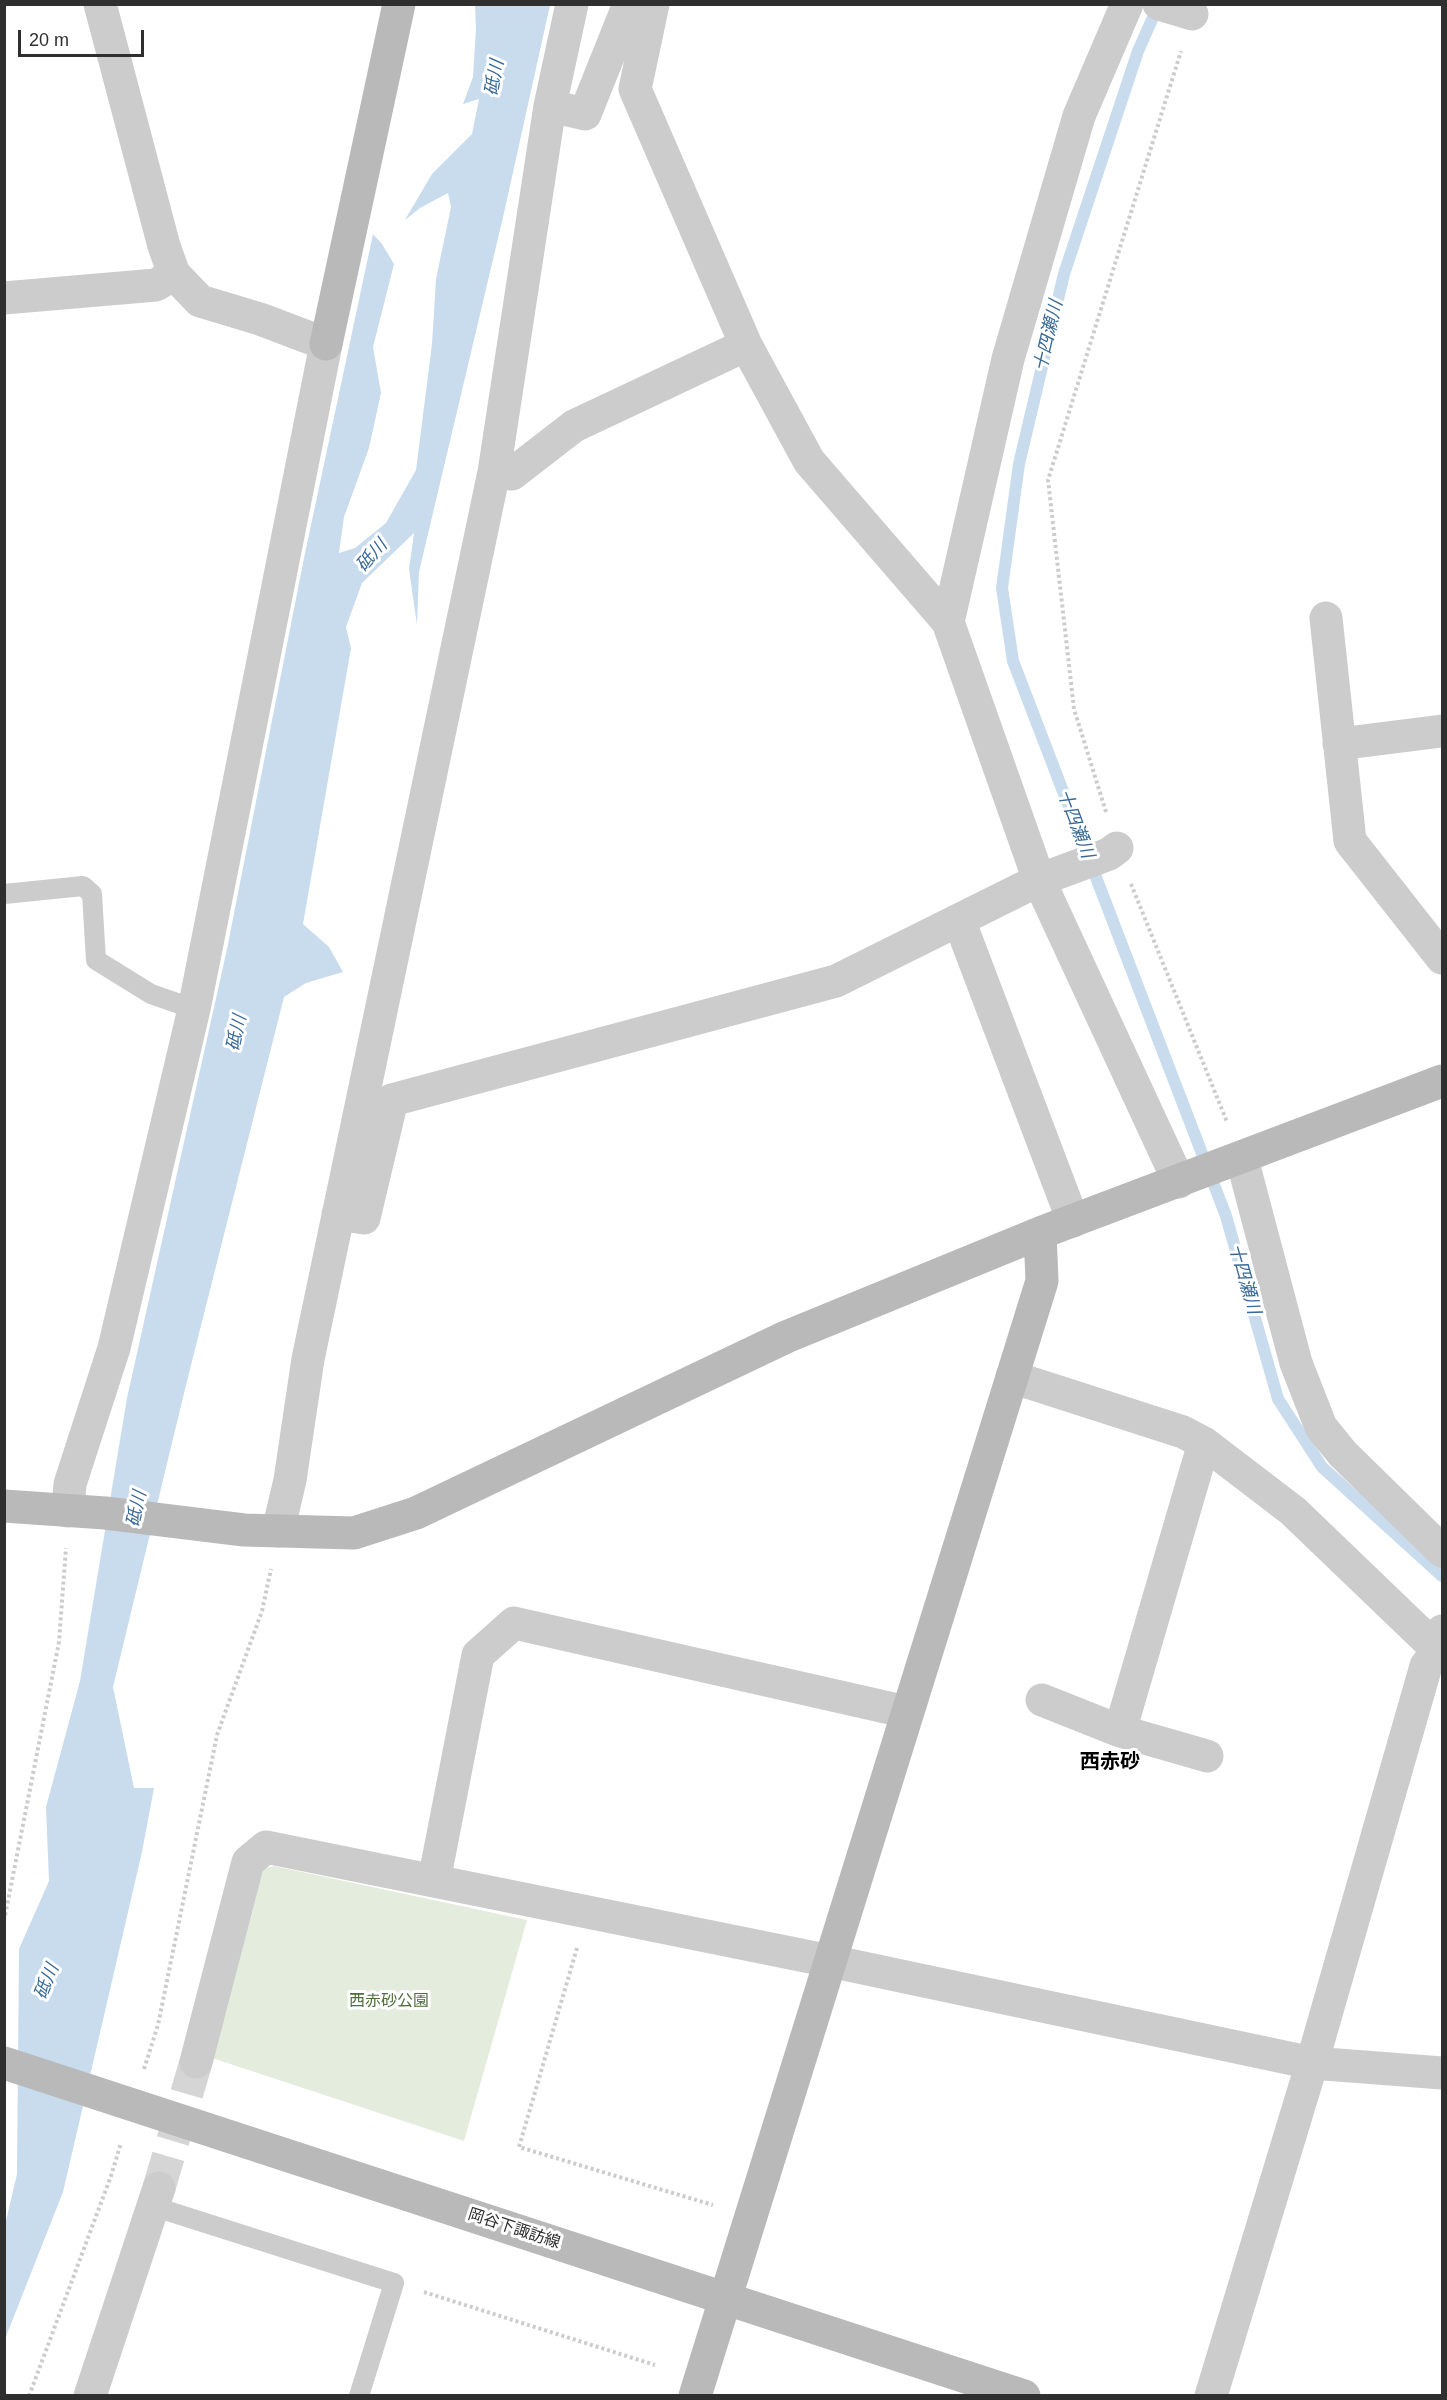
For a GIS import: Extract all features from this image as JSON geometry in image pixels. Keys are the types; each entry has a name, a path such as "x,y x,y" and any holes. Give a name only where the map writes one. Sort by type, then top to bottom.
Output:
{"street":[{"path":"100,4 161,234 174,274 200,301 260,319 326,344"},
{"path":"68,1511 70,1484 114,1348 194,1009 326,344 399,4"},
{"path":"278,1531 290,1480 308,1359 494,472 550,106 572,4"},
{"path":"550,106 585,114 629,4"},
{"path":"653,4 635,89 746,345 809,461 948,622 1044,879 1182,1180"},
{"path":"948,622 1008,359 1079,116 1127,4"},
{"path":"4,298 156,285 174,274"},
{"path":"494,472 512,474 574,426 746,345"},
{"path":"1326,618 1350,841 1443,958"},
{"path":"1340,744 1443,731"},
{"path":"338,1214 364,1218 392,1100 836,981 1044,879 1113,851"},
{"path":"959,920 1073,1221"},
{"path":"4,1506 105,1512 244,1530 354,1533 416,1513 786,1337 1041,1233 1443,1081"},
{"path":"1238,1160 1296,1363 1321,1427 1342,1454 1443,1551"},
{"path":"695,2396 1042,1281 1041,1233"},
{"path":"1012,1377 1184,1432 1204,1443 1293,1511 1441,1642 1425,1666 1312,2063 1211,2396"},
{"path":"1120,1731 1204,1443"},
{"path":"434,1881 478,1654 514,1623 907,1712"},
{"path":"1042,1700 1120,1731 1207,1756"},
{"path":"196,2062 248,1862 266,1847 830,1961 1312,2063 1443,2073"},
{"name":"岡谷下諏訪線","path":"4,2063 1024,2396"},
{"path":"90,2396 155,2197"}],"lane":[{"path":"4,894 83,886 92,894 96,960 152,994 194,1009"},
{"path":"155,2197 394,2283 359,2396"}],"path":[{"path":"1179,11 1048,480 1074,709 1113,851 1238,1160"},
{"path":"4,1921 59,1642 68,1511"},
{"path":"29,2396 111,2176 121,2102 158,2025 217,1735 262,1611 278,1531"},
{"path":"587,1912 519,2147 723,2208"},
{"path":"394,2283 655,2365"}],"green space":[{"name":"西赤砂公園","path":"274,1866 527,1920 464,2141 209,2057 259,1870"}],"water":[{"name":"砥川","path":"475,5 550,5 504,213 419,572 417,625 409,569 414,533 362,583 346,627 351,648 303,924 329,947 343,972 306,983 284,997 186,1385 113,1687 134,1788 154,1788 142,1852 63,2192 5,2339 5,2225 17,2174 19,1949 49,1881 46,1807 80,1681 127,1398 227,949 304,558 373,234 394,264 373,347 381,393 369,448 344,517 339,553 355,548 386,523 416,470 432,344 436,279 451,207 448,193 420,208 405,220 432,174 472,134 479,99 463,104 473,77"}],"waterway":[{"name":"十四瀬川","path":"1159,4 1138,51 1064,274 1019,464 1002,588 1013,661 1226,1216 1278,1399 1322,1467 1442,1576"}],"tunnel":[{"path":"159,2188 196,2062"}],"district":[{"name":"西赤砂","path":"1110,1762"}]}
